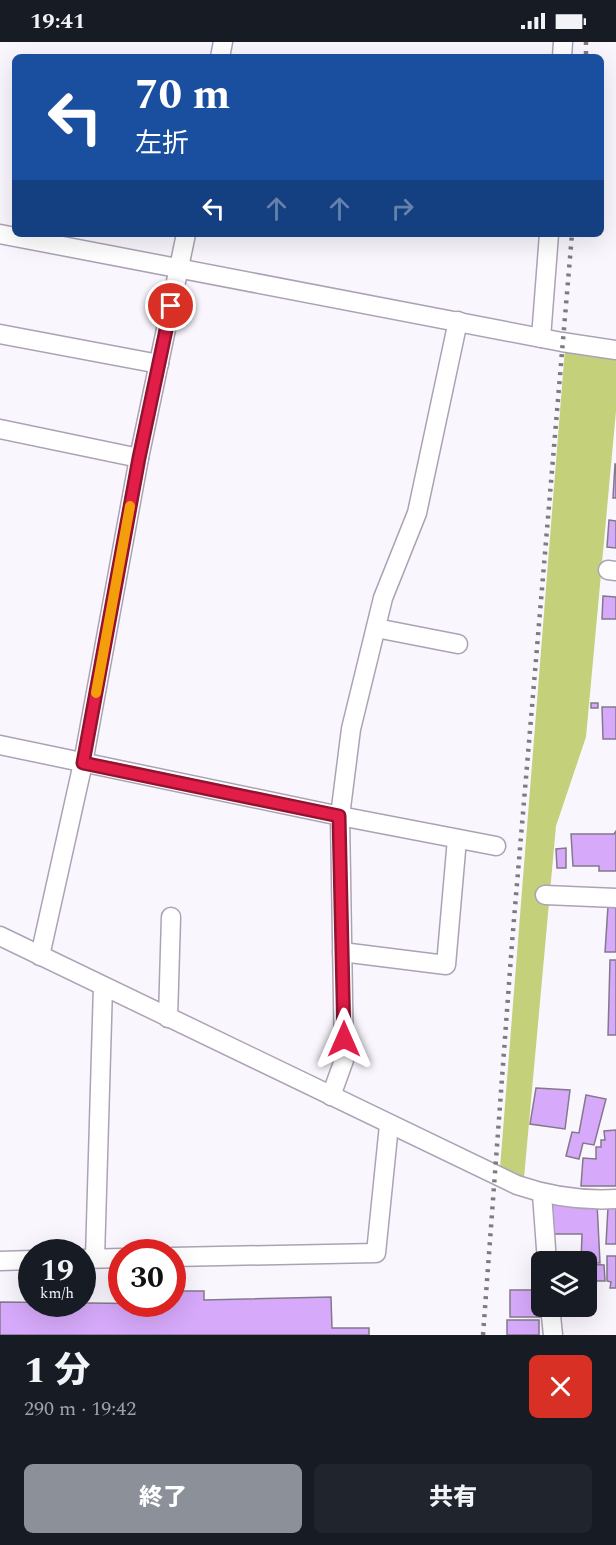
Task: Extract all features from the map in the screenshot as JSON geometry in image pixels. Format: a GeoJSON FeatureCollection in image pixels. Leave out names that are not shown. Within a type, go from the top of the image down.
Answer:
{"type":"FeatureCollection","features":[{"type":"Feature","properties":{"kind":"street"},"geometry":{"type":"LineString","coordinates":[[16,237],[541,338],[616,350]]}},
{"type":"Feature","properties":{"kind":"street"},"geometry":{"type":"LineString","coordinates":[[40,956],[83,763],[139,458],[185,237]]}},
{"type":"Feature","properties":{"kind":"street"},"geometry":{"type":"LineString","coordinates":[[541,338],[549,237]]}},
{"type":"Feature","properties":{"kind":"street"},"geometry":{"type":"LineString","coordinates":[[331,1096],[344,1060],[339,816],[351,729],[383,598],[417,513],[458,321]]}},
{"type":"Feature","properties":{"kind":"street"},"geometry":{"type":"LineString","coordinates":[[0,334],[159,364]]}},
{"type":"Feature","properties":{"kind":"street"},"geometry":{"type":"LineString","coordinates":[[0,429],[139,458]]}},
{"type":"Feature","properties":{"kind":"street"},"geometry":{"type":"LineString","coordinates":[[376,628],[458,644]]}},
{"type":"Feature","properties":{"kind":"street"},"geometry":{"type":"LineString","coordinates":[[0,745],[339,816],[496,846]]}},
{"type":"Feature","properties":{"kind":"street"},"geometry":{"type":"LineString","coordinates":[[342,952],[446,965],[457,839]]}},
{"type":"Feature","properties":{"kind":"street"},"geometry":{"type":"LineString","coordinates":[[545,895],[616,898]]}},
{"type":"Feature","properties":{"kind":"street"},"geometry":{"type":"LineString","coordinates":[[168,1018],[171,917]]}},
{"type":"Feature","properties":{"kind":"street"},"geometry":{"type":"LineString","coordinates":[[0,936],[517,1185],[542,1194],[597,1200],[616,1199]]}},
{"type":"Feature","properties":{"kind":"street"},"geometry":{"type":"LineString","coordinates":[[90,1239],[103,986]]}},
{"type":"Feature","properties":{"kind":"street"},"geometry":{"type":"LineString","coordinates":[[186,1257],[376,1253],[389,1125]]}},
{"type":"Feature","properties":{"kind":"street"},"geometry":{"type":"LineString","coordinates":[[542,1194],[546,1251]]}},
{"type":"Feature","properties":{"kind":"street"},"geometry":{"type":"LineString","coordinates":[[0,1260],[18,1260]]}},
{"type":"Feature","properties":{"kind":"street"},"geometry":{"type":"LineString","coordinates":[[551,1317],[553,1335]]}},
{"type":"Feature","properties":{"kind":"green space"},"geometry":{"type":"Polygon","coordinates":[[[565,348],[616,357],[616,411],[586,737],[556,826],[524,1178],[500,1168],[565,348]]]}},
{"type":"Feature","properties":{"kind":"building"},"geometry":{"type":"Polygon","coordinates":[[[615,464],[616,498],[613,498],[615,464]]]}},
{"type":"Feature","properties":{"kind":"building"},"geometry":{"type":"Polygon","coordinates":[[[609,520],[616,521],[616,548],[607,547],[609,520]]]}},
{"type":"Feature","properties":{"kind":"building"},"geometry":{"type":"Polygon","coordinates":[[[603,596],[616,597],[616,619],[602,619],[603,596]]]}},
{"type":"Feature","properties":{"kind":"building"},"geometry":{"type":"Polygon","coordinates":[[[591,703],[598,703],[598,708],[591,708],[591,703]]]}},
{"type":"Feature","properties":{"kind":"building"},"geometry":{"type":"Polygon","coordinates":[[[602,707],[616,707],[616,739],[603,739],[602,707]]]}},
{"type":"Feature","properties":{"kind":"building"},"geometry":{"type":"Polygon","coordinates":[[[616,831],[616,871],[599,871],[599,866],[573,866],[571,834],[614,834],[616,831]]]}},
{"type":"Feature","properties":{"kind":"building"},"geometry":{"type":"Polygon","coordinates":[[[566,848],[566,868],[557,868],[556,849],[566,848]]]}},
{"type":"Feature","properties":{"kind":"building"},"geometry":{"type":"Polygon","coordinates":[[[608,906],[616,906],[616,952],[605,952],[608,906]]]}},
{"type":"Feature","properties":{"kind":"building"},"geometry":{"type":"Polygon","coordinates":[[[610,960],[616,960],[616,1035],[608,1035],[610,960]]]}},
{"type":"Feature","properties":{"kind":"building"},"geometry":{"type":"Polygon","coordinates":[[[536,1088],[570,1090],[565,1129],[530,1124],[536,1088]]]}},
{"type":"Feature","properties":{"kind":"building"},"geometry":{"type":"Polygon","coordinates":[[[586,1095],[606,1099],[594,1145],[583,1143],[579,1159],[566,1156],[572,1132],[579,1133],[586,1095]]]}},
{"type":"Feature","properties":{"kind":"building"},"geometry":{"type":"Polygon","coordinates":[[[616,1130],[616,1186],[581,1186],[583,1158],[596,1159],[596,1147],[601,1147],[601,1140],[605,1140],[604,1131],[616,1130]]]}},
{"type":"Feature","properties":{"kind":"building"},"geometry":{"type":"Polygon","coordinates":[[[552,1203],[597,1203],[600,1263],[597,1263],[597,1251],[581,1251],[582,1234],[553,1234],[552,1203]]]}},
{"type":"Feature","properties":{"kind":"building"},"geometry":{"type":"Polygon","coordinates":[[[608,1207],[616,1207],[616,1244],[606,1244],[608,1207]]]}},
{"type":"Feature","properties":{"kind":"building"},"geometry":{"type":"Polygon","coordinates":[[[607,1256],[616,1256],[616,1288],[610,1288],[611,1282],[607,1281],[607,1256]]]}},
{"type":"Feature","properties":{"kind":"building"},"geometry":{"type":"Polygon","coordinates":[[[597,1265],[604,1265],[605,1281],[597,1281],[597,1265]]]}},
{"type":"Feature","properties":{"kind":"building"},"geometry":{"type":"Polygon","coordinates":[[[510,1290],[531,1290],[531,1317],[510,1317],[510,1290]]]}},
{"type":"Feature","properties":{"kind":"building"},"geometry":{"type":"Polygon","coordinates":[[[186,1291],[204,1291],[204,1300],[331,1297],[332,1328],[369,1328],[369,1335],[0,1335],[0,1302],[18,1302],[18,1317],[96,1317],[96,1303],[108,1303],[108,1317],[186,1317],[186,1291]]]}},
{"type":"Feature","properties":{"kind":"building"},"geometry":{"type":"Polygon","coordinates":[[[507,1320],[539,1320],[539,1335],[507,1335],[507,1320]]]}},
{"type":"Feature","properties":{"kind":"railway"},"geometry":{"type":"LineString","coordinates":[[586,42],[586,54]]}},
{"type":"Feature","properties":{"kind":"railway"},"geometry":{"type":"LineString","coordinates":[[483,1335],[512,943],[572,237]]}},
{"type":"Feature","properties":{"kind":"slow traffic"},"geometry":{"type":"LineString","coordinates":[[96,693],[130,506]]}},
{"type":"Feature","properties":{"kind":"route"},"geometry":{"type":"LineString","coordinates":[[171,306],[139,458],[83,763],[339,816],[344,1039]]}}]}
